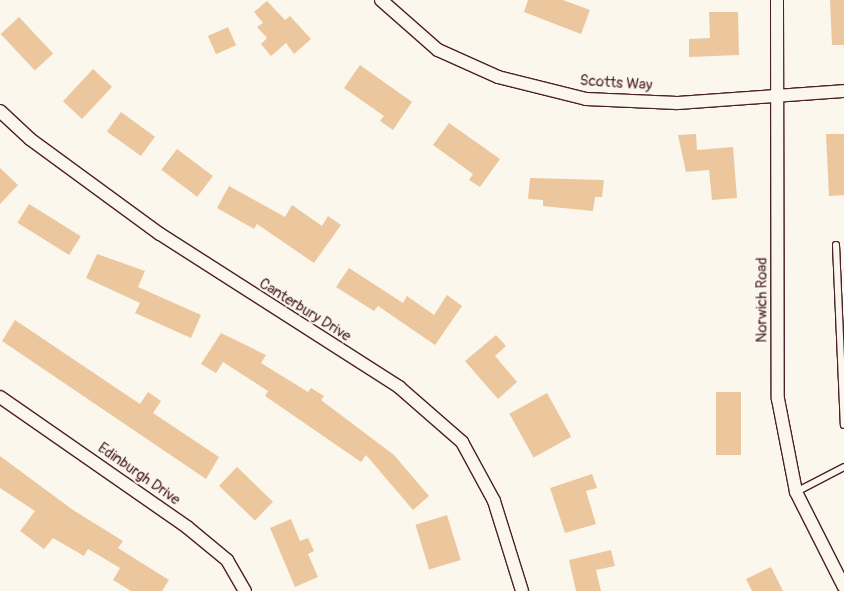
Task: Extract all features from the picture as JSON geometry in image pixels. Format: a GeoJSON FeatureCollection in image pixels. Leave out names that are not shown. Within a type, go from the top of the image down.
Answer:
{"type":"FeatureCollection","features":[{"type":"Feature","properties":{"kind":"street","name":"Scotts Way"},"geometry":{"type":"LineString","coordinates":[[381,0],[438,50],[498,77],[586,99],[677,103],[844,91]]}},
{"type":"Feature","properties":{"kind":"street","name":"Norwich Road"},"geometry":{"type":"LineString","coordinates":[[777,0],[780,96],[778,399],[796,492],[844,587]]}},
{"type":"Feature","properties":{"kind":"street","name":"Canterbury Drive"},"geometry":{"type":"LineString","coordinates":[[0,110],[30,139],[160,234],[399,387],[462,442],[494,501],[522,591]]}},
{"type":"Feature","properties":{"kind":"street","name":"Edinburgh Drive"},"geometry":{"type":"LineString","coordinates":[[0,397],[187,527],[227,560],[245,591]]}},
{"type":"Feature","properties":{"kind":"lane"},"geometry":{"type":"LineString","coordinates":[[836,245],[844,425]]}},
{"type":"Feature","properties":{"kind":"lane"},"geometry":{"type":"LineString","coordinates":[[796,492],[844,467]]}},
{"type":"Feature","properties":{"kind":"building"},"geometry":{"type":"Polygon","coordinates":[[[528,0],[563,0],[590,10],[581,34],[524,12],[528,0]]]}},
{"type":"Feature","properties":{"kind":"building"},"geometry":{"type":"Polygon","coordinates":[[[830,0],[844,0],[844,45],[832,45],[830,0]]]}},
{"type":"Feature","properties":{"kind":"building"},"geometry":{"type":"Polygon","coordinates":[[[267,1],[285,20],[290,16],[311,39],[294,54],[286,43],[271,56],[261,44],[267,38],[257,27],[263,23],[254,12],[267,1]]]}},
{"type":"Feature","properties":{"kind":"building"},"geometry":{"type":"Polygon","coordinates":[[[709,12],[738,12],[739,55],[689,57],[689,39],[710,38],[709,12]]]}},
{"type":"Feature","properties":{"kind":"building"},"geometry":{"type":"Polygon","coordinates":[[[19,17],[53,54],[35,71],[1,34],[19,17]]]}},
{"type":"Feature","properties":{"kind":"building"},"geometry":{"type":"Polygon","coordinates":[[[228,27],[236,45],[216,54],[208,36],[228,27]]]}},
{"type":"Feature","properties":{"kind":"building"},"geometry":{"type":"Polygon","coordinates":[[[360,65],[412,102],[393,130],[380,121],[384,116],[344,88],[360,65]]]}},
{"type":"Feature","properties":{"kind":"building"},"geometry":{"type":"Polygon","coordinates":[[[93,69],[112,87],[82,119],[63,101],[93,69]]]}},
{"type":"Feature","properties":{"kind":"building"},"geometry":{"type":"Polygon","coordinates":[[[121,112],[155,137],[141,156],[107,131],[121,112]]]}},
{"type":"Feature","properties":{"kind":"building"},"geometry":{"type":"Polygon","coordinates":[[[449,123],[500,159],[480,187],[469,180],[473,174],[433,145],[449,123]]]}},
{"type":"Feature","properties":{"kind":"building"},"geometry":{"type":"Polygon","coordinates":[[[696,134],[697,150],[733,147],[737,198],[712,200],[709,170],[686,172],[678,135],[696,134]]]}},
{"type":"Feature","properties":{"kind":"building"},"geometry":{"type":"Polygon","coordinates":[[[826,134],[844,134],[844,195],[829,196],[826,134]]]}},
{"type":"Feature","properties":{"kind":"building"},"geometry":{"type":"Polygon","coordinates":[[[177,149],[213,176],[197,197],[161,170],[177,149]]]}},
{"type":"Feature","properties":{"kind":"building"},"geometry":{"type":"Polygon","coordinates":[[[0,168],[18,185],[0,204],[0,168]]]}},
{"type":"Feature","properties":{"kind":"building"},"geometry":{"type":"Polygon","coordinates":[[[530,178],[604,180],[602,197],[595,197],[593,211],[543,206],[543,200],[528,199],[530,178]]]}},
{"type":"Feature","properties":{"kind":"building"},"geometry":{"type":"Polygon","coordinates":[[[229,186],[285,217],[292,205],[322,226],[328,216],[341,225],[314,263],[257,224],[254,229],[217,208],[229,186]]]}},
{"type":"Feature","properties":{"kind":"building"},"geometry":{"type":"Polygon","coordinates":[[[29,204],[81,236],[69,255],[17,223],[29,204]]]}},
{"type":"Feature","properties":{"kind":"building"},"geometry":{"type":"Polygon","coordinates":[[[97,254],[145,271],[138,287],[201,315],[191,338],[135,313],[140,303],[86,278],[97,254]]]}},
{"type":"Feature","properties":{"kind":"building"},"geometry":{"type":"Polygon","coordinates":[[[349,268],[403,303],[407,296],[434,315],[447,295],[462,306],[435,345],[378,306],[374,311],[336,287],[349,268]]]}},
{"type":"Feature","properties":{"kind":"building"},"geometry":{"type":"Polygon","coordinates":[[[15,320],[140,404],[148,392],[161,401],[153,413],[219,457],[206,479],[2,341],[15,320]]]}},
{"type":"Feature","properties":{"kind":"building"},"geometry":{"type":"Polygon","coordinates":[[[221,333],[266,355],[261,363],[308,392],[311,388],[324,396],[321,400],[394,455],[429,496],[413,510],[366,455],[361,462],[265,396],[268,391],[223,362],[216,373],[201,364],[221,333]]]}},
{"type":"Feature","properties":{"kind":"building"},"geometry":{"type":"Polygon","coordinates":[[[496,335],[506,346],[495,356],[517,382],[498,399],[465,361],[496,335]]]}},
{"type":"Feature","properties":{"kind":"building"},"geometry":{"type":"Polygon","coordinates":[[[716,392],[741,392],[741,455],[716,455],[716,392]]]}},
{"type":"Feature","properties":{"kind":"building"},"geometry":{"type":"Polygon","coordinates":[[[547,393],[571,437],[534,458],[509,414],[547,393]]]}},
{"type":"Feature","properties":{"kind":"building"},"geometry":{"type":"Polygon","coordinates":[[[0,456],[73,510],[123,541],[118,548],[169,580],[162,591],[131,591],[113,580],[120,568],[88,549],[84,556],[53,538],[44,549],[20,531],[35,511],[0,488],[0,456]]]}},
{"type":"Feature","properties":{"kind":"building"},"geometry":{"type":"Polygon","coordinates":[[[237,467],[273,502],[255,520],[219,486],[237,467]]]}},
{"type":"Feature","properties":{"kind":"building"},"geometry":{"type":"Polygon","coordinates":[[[592,474],[597,488],[586,491],[596,524],[565,533],[550,488],[592,474]]]}},
{"type":"Feature","properties":{"kind":"building"},"geometry":{"type":"Polygon","coordinates":[[[447,515],[461,560],[429,570],[415,525],[447,515]]]}},
{"type":"Feature","properties":{"kind":"building"},"geometry":{"type":"Polygon","coordinates":[[[291,519],[300,541],[308,538],[314,551],[308,554],[318,577],[295,587],[270,528],[291,519]]]}},
{"type":"Feature","properties":{"kind":"building"},"geometry":{"type":"Polygon","coordinates":[[[611,550],[615,566],[596,570],[601,591],[576,591],[569,560],[611,550]]]}},
{"type":"Feature","properties":{"kind":"building"},"geometry":{"type":"Polygon","coordinates":[[[771,567],[783,591],[752,591],[746,579],[771,567]]]}}]}
